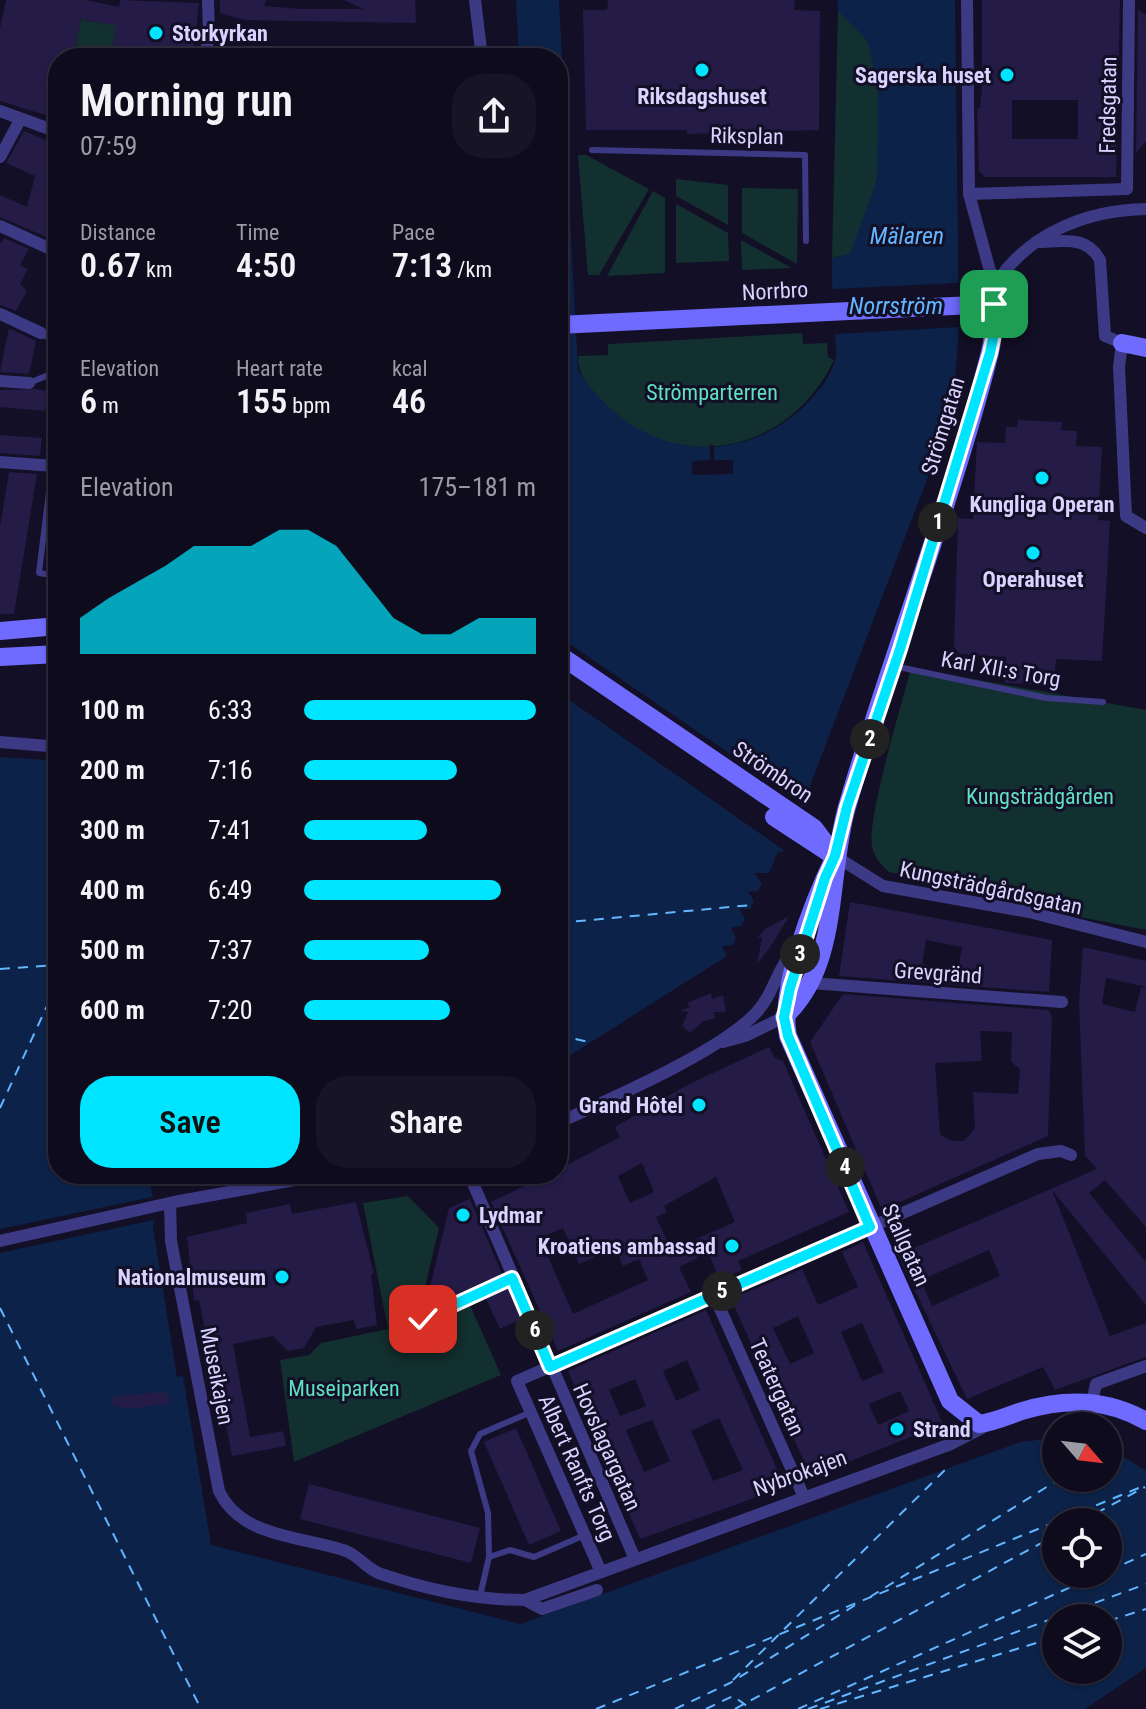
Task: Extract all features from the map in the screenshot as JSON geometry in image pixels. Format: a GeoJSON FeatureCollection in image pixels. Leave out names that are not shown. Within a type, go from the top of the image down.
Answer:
{"type":"FeatureCollection","features":[{"type":"Feature","properties":{"kind":"street"},"geometry":{"type":"LineString","coordinates":[[475,0],[481,48]]}},
{"type":"Feature","properties":{"kind":"street"},"geometry":{"type":"LineString","coordinates":[[967,0],[969,194],[990,271],[998,280],[1014,258],[1053,230],[1121,210],[1146,209]]}},
{"type":"Feature","properties":{"kind":"street","name":"Fredsgatan"},"geometry":{"type":"LineString","coordinates":[[1127,189],[1129,0]]}},
{"type":"Feature","properties":{"kind":"street"},"geometry":{"type":"LineString","coordinates":[[206,48],[208,6]]}},
{"type":"Feature","properties":{"kind":"street"},"geometry":{"type":"LineString","coordinates":[[0,111],[48,129]]}},
{"type":"Feature","properties":{"kind":"street"},"geometry":{"type":"LineString","coordinates":[[0,157],[20,120]]}},
{"type":"Feature","properties":{"kind":"street"},"geometry":{"type":"LineString","coordinates":[[969,194],[1127,189]]}},
{"type":"Feature","properties":{"kind":"street"},"geometry":{"type":"LineString","coordinates":[[0,226],[48,248]]}},
{"type":"Feature","properties":{"kind":"street"},"geometry":{"type":"LineString","coordinates":[[1033,242],[1072,240],[1094,250],[1103,273],[1105,336],[1146,348]]}},
{"type":"Feature","properties":{"kind":"street","name":"Strömgatan"},"geometry":{"type":"LineString","coordinates":[[835,856],[847,807],[894,666],[990,353],[998,280]]}},
{"type":"Feature","properties":{"kind":"street","name":"Norrbro"},"geometry":{"type":"LineString","coordinates":[[568,325],[994,304]]}},
{"type":"Feature","properties":{"kind":"street"},"geometry":{"type":"LineString","coordinates":[[0,314],[41,333]]}},
{"type":"Feature","properties":{"kind":"street"},"geometry":{"type":"LineString","coordinates":[[1122,343],[1119,367],[1126,516],[1146,528]]}},
{"type":"Feature","properties":{"kind":"street"},"geometry":{"type":"LineString","coordinates":[[0,381],[29,383]]}},
{"type":"Feature","properties":{"kind":"street"},"geometry":{"type":"LineString","coordinates":[[0,462],[48,466]]}},
{"type":"Feature","properties":{"kind":"street"},"geometry":{"type":"LineString","coordinates":[[2,631],[48,627]]}},
{"type":"Feature","properties":{"kind":"street"},"geometry":{"type":"LineString","coordinates":[[0,657],[48,655]]}},
{"type":"Feature","properties":{"kind":"street","name":"Strömbron"},"geometry":{"type":"LineString","coordinates":[[568,661],[835,856]]}},
{"type":"Feature","properties":{"kind":"street","name":"Strömbron"},"geometry":{"type":"LineString","coordinates":[[568,676],[796,825]]}},
{"type":"Feature","properties":{"kind":"street"},"geometry":{"type":"LineString","coordinates":[[0,742],[48,746]]}},
{"type":"Feature","properties":{"kind":"street"},"geometry":{"type":"LineString","coordinates":[[784,1017],[805,939],[835,856]]}},
{"type":"Feature","properties":{"kind":"street"},"geometry":{"type":"LineString","coordinates":[[712,1044],[745,1036],[784,1017],[801,1001],[811,983],[835,897],[835,856]]}},
{"type":"Feature","properties":{"kind":"street","name":"Kungsträdgårdsgatan"},"geometry":{"type":"LineString","coordinates":[[835,856],[883,886],[1029,912],[1146,942]]}},
{"type":"Feature","properties":{"kind":"street"},"geometry":{"type":"LineString","coordinates":[[568,1118],[712,1044],[754,1015],[767,998],[785,958],[805,939]]}},
{"type":"Feature","properties":{"kind":"street","name":"Grevgränd"},"geometry":{"type":"LineString","coordinates":[[811,983],[1062,1002]]}},
{"type":"Feature","properties":{"kind":"street","name":"Stallgatan"},"geometry":{"type":"LineString","coordinates":[[784,1017],[788,1036],[870,1227],[950,1401],[979,1424],[993,1423]]}},
{"type":"Feature","properties":{"kind":"street"},"geometry":{"type":"LineString","coordinates":[[550,1367],[1038,1154],[1061,1151],[1071,1155]]}},
{"type":"Feature","properties":{"kind":"street"},"geometry":{"type":"LineString","coordinates":[[0,1241],[164,1204],[273,1184]]}},
{"type":"Feature","properties":{"kind":"street","name":"Hovslagargatan"},"geometry":{"type":"LineString","coordinates":[[473,1184],[635,1559]]}},
{"type":"Feature","properties":{"kind":"street","name":"Museikajen"},"geometry":{"type":"LineString","coordinates":[[164,1204],[219,1491],[226,1507]]}},
{"type":"Feature","properties":{"kind":"street","name":"Teatergatan"},"geometry":{"type":"LineString","coordinates":[[714,1295],[804,1497]]}},
{"type":"Feature","properties":{"kind":"street"},"geometry":{"type":"LineString","coordinates":[[1092,1402],[1096,1384],[1146,1366]]}},
{"type":"Feature","properties":{"kind":"street","name":"Albert Ranfts Torg"},"geometry":{"type":"LineString","coordinates":[[550,1367],[517,1381],[601,1572]]}},
{"type":"Feature","properties":{"kind":"street","name":"Nybrokajen"},"geometry":{"type":"LineString","coordinates":[[226,1507],[246,1524],[349,1552],[378,1573],[479,1600],[525,1600],[946,1446],[993,1423],[1062,1401],[1092,1402],[1128,1411],[1146,1421]]}},
{"type":"Feature","properties":{"kind":"street","name":"Nybrokajen"},"geometry":{"type":"LineString","coordinates":[[525,1600],[542,1609],[597,1590]]}},
{"type":"Feature","properties":{"kind":"lane","name":"Riksplan"},"geometry":{"type":"LineString","coordinates":[[592,150],[805,155],[806,241]]}},
{"type":"Feature","properties":{"kind":"lane","name":"Fredsgatan"},"geometry":{"type":"LineString","coordinates":[[1121,210],[1127,189]]}},
{"type":"Feature","properties":{"kind":"lane"},"geometry":{"type":"LineString","coordinates":[[41,333],[48,338]]}},
{"type":"Feature","properties":{"kind":"lane"},"geometry":{"type":"LineString","coordinates":[[29,383],[48,375]]}},
{"type":"Feature","properties":{"kind":"lane"},"geometry":{"type":"LineString","coordinates":[[48,509],[39,573],[48,574]]}},
{"type":"Feature","properties":{"kind":"lane","name":"Karl XII:s Torg"},"geometry":{"type":"LineString","coordinates":[[894,666],[1031,695],[1103,702]]}},
{"type":"Feature","properties":{"kind":"lane"},"geometry":{"type":"LineString","coordinates":[[423,1319],[512,1278]]}},
{"type":"Feature","properties":{"kind":"lane"},"geometry":{"type":"LineString","coordinates":[[479,1600],[489,1557],[488,1513],[471,1451],[480,1434],[531,1412]]}},
{"type":"Feature","properties":{"kind":"lane"},"geometry":{"type":"LineString","coordinates":[[489,1557],[510,1550],[534,1557],[585,1535]]}},
{"type":"Feature","properties":{"kind":"green space"},"geometry":{"type":"Polygon","coordinates":[[[104,6],[121,9],[112,48],[75,48],[81,19],[100,23],[104,6]]]}},
{"type":"Feature","properties":{"kind":"green space"},"geometry":{"type":"Polygon","coordinates":[[[838,11],[857,28],[871,48],[880,93],[880,130],[877,178],[869,207],[850,254],[832,258],[838,11]]]}},
{"type":"Feature","properties":{"kind":"green space"},"geometry":{"type":"Polygon","coordinates":[[[578,155],[586,155],[649,189],[599,275],[588,275],[578,155]]]}},
{"type":"Feature","properties":{"kind":"green space"},"geometry":{"type":"Polygon","coordinates":[[[676,179],[728,185],[728,225],[676,196],[676,179]]]}},
{"type":"Feature","properties":{"kind":"green space"},"geometry":{"type":"Polygon","coordinates":[[[742,188],[798,189],[797,264],[742,233],[742,188]]]}},
{"type":"Feature","properties":{"kind":"green space"},"geometry":{"type":"Polygon","coordinates":[[[653,191],[665,198],[665,273],[607,276],[653,191]]]}},
{"type":"Feature","properties":{"kind":"green space"},"geometry":{"type":"Polygon","coordinates":[[[676,204],[728,233],[729,261],[676,263],[676,204]]]}},
{"type":"Feature","properties":{"kind":"green space"},"geometry":{"type":"Polygon","coordinates":[[[741,240],[786,265],[792,268],[742,270],[741,240]]]}},
{"type":"Feature","properties":{"kind":"green space","name":"Strömparterren"},"geometry":{"type":"Polygon","coordinates":[[[802,333],[803,344],[827,343],[828,357],[834,360],[815,391],[791,416],[763,433],[732,444],[700,447],[668,442],[637,429],[596,396],[583,378],[578,356],[608,355],[608,344],[802,333]]]}},
{"type":"Feature","properties":{"kind":"green space","name":"Kungsträdgården"},"geometry":{"type":"Polygon","coordinates":[[[911,668],[1146,710],[1146,930],[1080,917],[1027,899],[889,872],[874,854],[872,832],[886,760],[911,668]]]}},
{"type":"Feature","properties":{"kind":"green space","name":"Museiparken"},"geometry":{"type":"Polygon","coordinates":[[[408,1196],[439,1228],[421,1304],[432,1313],[444,1314],[469,1303],[501,1375],[294,1462],[280,1360],[309,1355],[321,1343],[388,1329],[363,1203],[408,1196]]]}},
{"type":"Feature","properties":{"kind":"water"},"geometry":{"type":"Polygon","coordinates":[[[516,0],[559,0],[561,48],[518,48],[516,0]]]}},
{"type":"Feature","properties":{"kind":"water"},"geometry":{"type":"Polygon","coordinates":[[[837,0],[955,0],[959,327],[954,393],[944,435],[785,851],[778,852],[769,873],[755,873],[762,884],[758,891],[748,892],[754,901],[750,909],[739,909],[745,919],[741,926],[731,928],[736,938],[733,945],[722,946],[727,956],[568,1057],[568,175],[578,370],[599,397],[623,419],[650,435],[679,444],[709,447],[739,443],[769,431],[810,401],[834,365],[832,258],[850,254],[877,180],[878,87],[867,40],[838,11],[837,0]]]}},
{"type":"Feature","properties":{"kind":"water"},"geometry":{"type":"Polygon","coordinates":[[[0,757],[48,761],[48,1184],[151,1184],[155,1213],[153,1227],[177,1377],[183,1376],[211,1545],[520,1624],[1020,1442],[1042,1440],[1042,1492],[1122,1492],[1122,1456],[1146,1471],[1146,1668],[1085,1709],[0,1709],[0,757]]]}},
{"type":"Feature","properties":{"kind":"pier"},"geometry":{"type":"Polygon","coordinates":[[[958,283],[959,327],[834,334],[832,289],[958,283]]]}},
{"type":"Feature","properties":{"kind":"pier"},"geometry":{"type":"Polygon","coordinates":[[[710,445],[714,445],[714,460],[733,460],[733,474],[692,475],[692,461],[710,460],[710,445]]]}},
{"type":"Feature","properties":{"kind":"pier"},"geometry":{"type":"Polygon","coordinates":[[[568,643],[802,803],[785,851],[568,699],[568,643]]]}},
{"type":"Feature","properties":{"kind":"pier"},"geometry":{"type":"Polygon","coordinates":[[[157,1196],[158,1219],[0,1253],[0,1229],[157,1196]]]}},
{"type":"Feature","properties":{"kind":"building"},"geometry":{"type":"Polygon","coordinates":[[[6,0],[86,0],[119,7],[120,0],[199,3],[194,48],[112,48],[117,26],[81,19],[75,48],[48,48],[48,116],[0,101],[0,28],[6,0]]]}},
{"type":"Feature","properties":{"kind":"building"},"geometry":{"type":"Polygon","coordinates":[[[220,0],[266,0],[264,6],[302,9],[363,9],[344,0],[415,0],[416,23],[244,20],[220,13],[220,0]]]}},
{"type":"Feature","properties":{"kind":"building","name":"Riksdagshuset"},"geometry":{"type":"Polygon","coordinates":[[[608,0],[795,0],[794,10],[820,11],[819,130],[687,134],[687,130],[586,130],[583,10],[607,10],[608,0]]]}},
{"type":"Feature","properties":{"kind":"building"},"geometry":{"type":"Polygon","coordinates":[[[982,0],[1120,0],[1116,177],[985,177],[979,171],[977,108],[980,108],[982,0]],[[1012,100],[1012,139],[1078,139],[1078,100],[1012,100]]]}},
{"type":"Feature","properties":{"kind":"building"},"geometry":{"type":"Polygon","coordinates":[[[1138,10],[1146,15],[1146,141],[1136,153],[1138,10]]]}},
{"type":"Feature","properties":{"kind":"building"},"geometry":{"type":"Polygon","coordinates":[[[24,131],[48,141],[48,238],[0,217],[0,195],[27,207],[35,176],[6,163],[24,131]]]}},
{"type":"Feature","properties":{"kind":"building"},"geometry":{"type":"Polygon","coordinates":[[[4,238],[29,249],[20,265],[28,269],[20,284],[27,291],[16,311],[0,305],[0,244],[4,238]]]}},
{"type":"Feature","properties":{"kind":"building"},"geometry":{"type":"Polygon","coordinates":[[[9,328],[36,341],[29,374],[0,372],[9,328]]]}},
{"type":"Feature","properties":{"kind":"building"},"geometry":{"type":"Polygon","coordinates":[[[0,390],[47,391],[45,411],[0,407],[0,390]]]}},
{"type":"Feature","properties":{"kind":"building","name":"Operahuset"},"geometry":{"type":"Polygon","coordinates":[[[1018,420],[1062,422],[1061,430],[1077,431],[1076,446],[1102,447],[1098,520],[1110,521],[1102,661],[1056,659],[1054,685],[1005,683],[1006,657],[960,654],[954,647],[958,518],[973,519],[977,442],[1005,443],[1006,427],[1017,427],[1018,420]]]}},
{"type":"Feature","properties":{"kind":"building"},"geometry":{"type":"Polygon","coordinates":[[[0,435],[42,438],[40,456],[0,453],[0,435]]]}},
{"type":"Feature","properties":{"kind":"building"},"geometry":{"type":"Polygon","coordinates":[[[9,472],[37,474],[14,614],[0,614],[0,527],[9,472]]]}},
{"type":"Feature","properties":{"kind":"building"},"geometry":{"type":"Polygon","coordinates":[[[850,902],[1052,940],[1049,992],[839,976],[850,902]],[[926,940],[922,964],[958,971],[962,947],[926,940]]]}},
{"type":"Feature","properties":{"kind":"building"},"geometry":{"type":"Polygon","coordinates":[[[789,916],[757,964],[762,938],[758,937],[765,929],[789,916]]]}},
{"type":"Feature","properties":{"kind":"building"},"geometry":{"type":"Polygon","coordinates":[[[1083,947],[1146,961],[1146,987],[1106,978],[1102,1004],[1135,1012],[1141,987],[1146,988],[1146,1227],[1105,1180],[1089,1193],[1146,1262],[1146,1305],[1052,1190],[1110,1336],[1146,1323],[1146,1357],[1055,1390],[1043,1367],[967,1399],[898,1255],[1097,1169],[1085,1156],[1079,1002],[1083,947]],[[989,1250],[921,1280],[932,1306],[1000,1276],[989,1250]]]}},
{"type":"Feature","properties":{"kind":"building"},"geometry":{"type":"Polygon","coordinates":[[[711,993],[712,999],[723,995],[726,1012],[714,1012],[715,1018],[702,1022],[690,1033],[682,1026],[688,1012],[680,1011],[690,1007],[687,1003],[711,993]]]}},
{"type":"Feature","properties":{"kind":"building"},"geometry":{"type":"Polygon","coordinates":[[[843,994],[1048,1010],[1052,1016],[1048,1136],[882,1210],[810,1042],[843,994]],[[980,1031],[982,1061],[935,1063],[940,1135],[952,1141],[964,1141],[975,1128],[973,1092],[1018,1094],[1020,1069],[1011,1062],[1012,1032],[980,1031]]]}},
{"type":"Feature","properties":{"kind":"building"},"geometry":{"type":"Polygon","coordinates":[[[769,1047],[775,1058],[783,1061],[849,1212],[738,1261],[742,1270],[711,1284],[716,1270],[708,1253],[679,1267],[691,1292],[558,1351],[491,1202],[528,1184],[568,1184],[568,1164],[620,1137],[615,1127],[689,1084],[769,1047]],[[642,1163],[618,1176],[630,1203],[654,1192],[642,1163]],[[716,1177],[664,1206],[667,1212],[656,1217],[671,1250],[735,1222],[716,1177]],[[563,1228],[540,1238],[573,1314],[648,1280],[639,1259],[623,1266],[615,1248],[579,1264],[563,1228]]]}},
{"type":"Feature","properties":{"kind":"building"},"geometry":{"type":"Polygon","coordinates":[[[470,1199],[503,1276],[438,1306],[430,1304],[428,1296],[449,1208],[470,1199]]]}},
{"type":"Feature","properties":{"kind":"building","name":"Nationalmuseum"},"geometry":{"type":"Polygon","coordinates":[[[356,1202],[374,1274],[371,1274],[377,1325],[356,1329],[354,1320],[316,1327],[304,1348],[288,1351],[273,1336],[233,1344],[250,1437],[283,1431],[286,1446],[232,1456],[210,1342],[207,1342],[199,1300],[194,1301],[187,1237],[247,1223],[246,1213],[290,1204],[292,1214],[356,1202]]]}},
{"type":"Feature","properties":{"kind":"building"},"geometry":{"type":"Polygon","coordinates":[[[863,1242],[943,1424],[811,1477],[731,1299],[802,1269],[818,1305],[858,1287],[842,1252],[863,1242]],[[798,1316],[773,1328],[790,1364],[814,1353],[798,1316]],[[862,1323],[841,1332],[862,1381],[884,1372],[862,1323]],[[900,1391],[869,1404],[878,1425],[909,1411],[900,1391]]]}},
{"type":"Feature","properties":{"kind":"building"},"geometry":{"type":"Polygon","coordinates":[[[508,1287],[522,1319],[500,1329],[485,1297],[508,1287]]]}},
{"type":"Feature","properties":{"kind":"building"},"geometry":{"type":"Polygon","coordinates":[[[706,1310],[785,1487],[640,1539],[568,1371],[706,1310]],[[687,1360],[663,1371],[676,1401],[700,1390],[687,1360]],[[635,1379],[609,1390],[620,1416],[646,1406],[635,1379]],[[719,1418],[691,1431],[713,1481],[743,1470],[719,1418]],[[652,1420],[626,1430],[644,1472],[670,1461],[652,1420]]]}},
{"type":"Feature","properties":{"kind":"building"},"geometry":{"type":"Polygon","coordinates":[[[169,1394],[169,1404],[126,1409],[111,1404],[115,1396],[169,1394]]]}},
{"type":"Feature","properties":{"kind":"building"},"geometry":{"type":"Polygon","coordinates":[[[516,1428],[561,1531],[529,1545],[484,1442],[516,1428]]]}},
{"type":"Feature","properties":{"kind":"building"},"geometry":{"type":"Polygon","coordinates":[[[309,1484],[480,1528],[471,1563],[300,1519],[309,1484]]]}},
{"type":"Feature","properties":{"kind":"ferry route"},"geometry":{"type":"LineString","coordinates":[[568,922],[752,905]]}},
{"type":"Feature","properties":{"kind":"ferry route"},"geometry":{"type":"LineString","coordinates":[[0,969],[48,966]]}},
{"type":"Feature","properties":{"kind":"ferry route"},"geometry":{"type":"LineString","coordinates":[[0,1108],[48,1004]]}},
{"type":"Feature","properties":{"kind":"ferry route"},"geometry":{"type":"LineString","coordinates":[[568,1037],[593,1043]]}},
{"type":"Feature","properties":{"kind":"ferry route"},"geometry":{"type":"LineString","coordinates":[[0,1308],[201,1709]]}},
{"type":"Feature","properties":{"kind":"ferry route"},"geometry":{"type":"LineString","coordinates":[[733,1680],[949,1466]]}},
{"type":"Feature","properties":{"kind":"ferry route"},"geometry":{"type":"LineString","coordinates":[[596,1709],[1146,1485]]}},
{"type":"Feature","properties":{"kind":"ferry route"},"geometry":{"type":"LineString","coordinates":[[1106,1508],[1145,1487]]}},
{"type":"Feature","properties":{"kind":"ferry route"},"geometry":{"type":"LineString","coordinates":[[870,1597],[1042,1490]]}},
{"type":"Feature","properties":{"kind":"ferry route"},"geometry":{"type":"LineString","coordinates":[[735,1709],[1042,1543]]}},
{"type":"Feature","properties":{"kind":"ferry route"},"geometry":{"type":"LineString","coordinates":[[1122,1565],[1146,1554]]}},
{"type":"Feature","properties":{"kind":"ferry route"},"geometry":{"type":"LineString","coordinates":[[808,1709],[1146,1584]]}},
{"type":"Feature","properties":{"kind":"ferry route"},"geometry":{"type":"LineString","coordinates":[[798,1709],[1069,1588]]}},
{"type":"Feature","properties":{"kind":"ferry route"},"geometry":{"type":"LineString","coordinates":[[675,1709],[730,1683],[857,1604]]}},
{"type":"Feature","properties":{"kind":"ferry route"},"geometry":{"type":"LineString","coordinates":[[1122,1617],[1146,1609]]}},
{"type":"Feature","properties":{"kind":"ferry route"},"geometry":{"type":"LineString","coordinates":[[820,1709],[1042,1641]]}},
{"type":"Feature","properties":{"kind":"ferry route"},"geometry":{"type":"LineString","coordinates":[[706,1709],[733,1696],[751,1709]]}},
{"type":"Feature","properties":{"kind":"place","name":"Storkyrkan"},"geometry":{"type":"Point","coordinates":[156,33]}},
{"type":"Feature","properties":{"kind":"place","name":"Riksdagshuset"},"geometry":{"type":"Point","coordinates":[702,70]}},
{"type":"Feature","properties":{"kind":"place","name":"Sagerska huset"},"geometry":{"type":"Point","coordinates":[1007,75]}},
{"type":"Feature","properties":{"kind":"place","name":"Kungliga Operan"},"geometry":{"type":"Point","coordinates":[1042,478]}},
{"type":"Feature","properties":{"kind":"place","name":"Operahuset"},"geometry":{"type":"Point","coordinates":[1033,553]}},
{"type":"Feature","properties":{"kind":"place","name":"Grand Hôtel"},"geometry":{"type":"Point","coordinates":[699,1105]}},
{"type":"Feature","properties":{"kind":"place","name":"Lydmar"},"geometry":{"type":"Point","coordinates":[463,1215]}},
{"type":"Feature","properties":{"kind":"place","name":"Kroatiens ambassad"},"geometry":{"type":"Point","coordinates":[732,1246]}},
{"type":"Feature","properties":{"kind":"place","name":"Nationalmuseum"},"geometry":{"type":"Point","coordinates":[282,1277]}},
{"type":"Feature","properties":{"kind":"place","name":"Strand"},"geometry":{"type":"Point","coordinates":[897,1429]}},
{"type":"Feature","properties":{"kind":"route"},"geometry":{"type":"LineString","coordinates":[[423,1319],[512,1278],[550,1367],[870,1227],[788,1036],[784,1017],[805,939],[835,856],[847,807],[900,649],[990,353],[994,334],[994,304]]}},
{"type":"Feature","properties":{"kind":"water label","name":"Mälaren"},"geometry":{"type":"Point","coordinates":[907,236]}},
{"type":"Feature","properties":{"kind":"water label","name":"Norrström"},"geometry":{"type":"Point","coordinates":[896,306]}}]}
